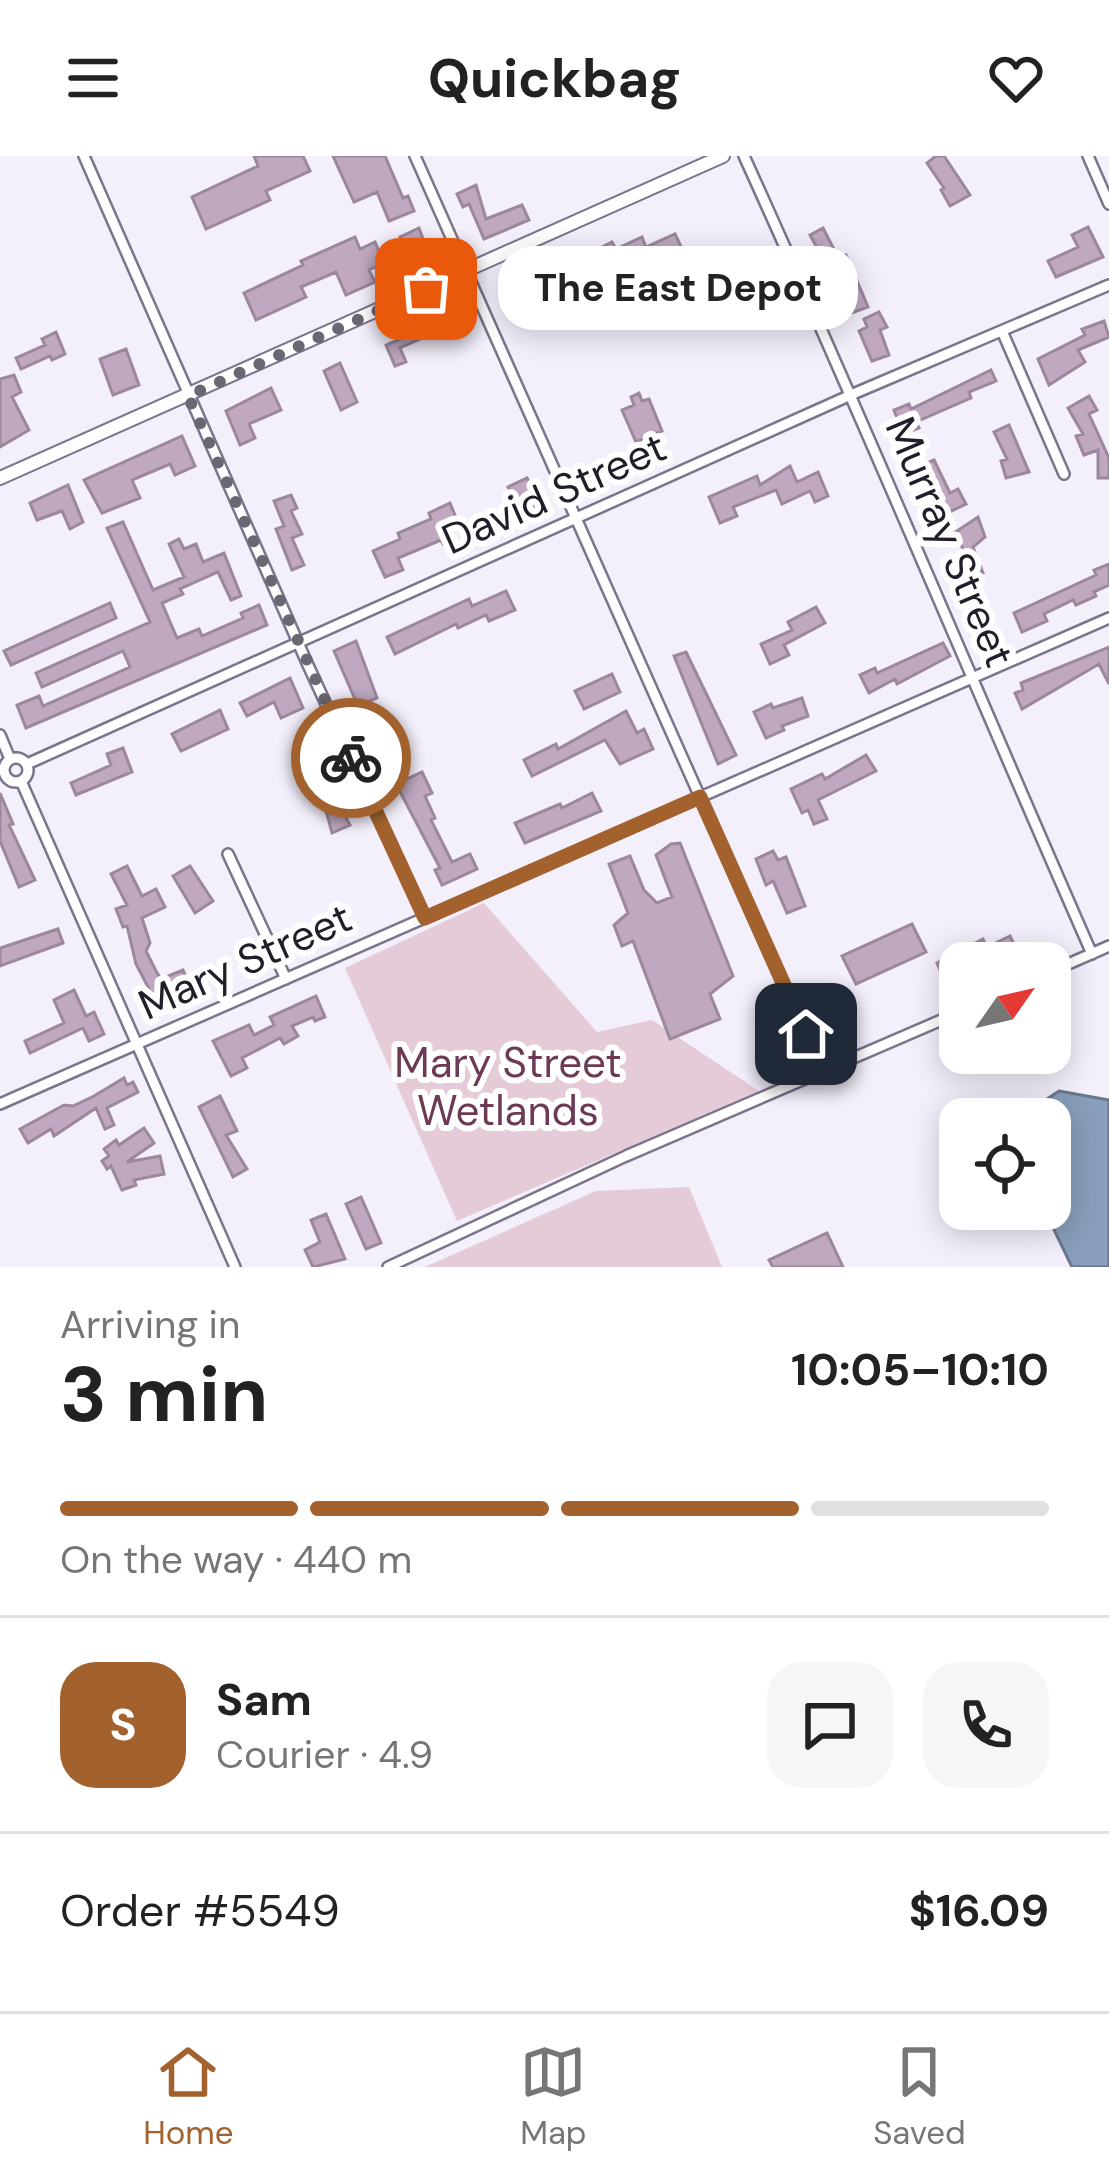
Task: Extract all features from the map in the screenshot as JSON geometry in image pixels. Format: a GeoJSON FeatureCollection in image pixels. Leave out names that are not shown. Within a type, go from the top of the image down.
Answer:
{"type":"FeatureCollection","features":[{"type":"Feature","properties":{"kind":"main road"},"geometry":{"type":"LineString","coordinates":[[0,478],[723,156]]}},
{"type":"Feature","properties":{"kind":"street"},"geometry":{"type":"LineString","coordinates":[[84,156],[425,918]]}},
{"type":"Feature","properties":{"kind":"street"},"geometry":{"type":"LineString","coordinates":[[415,156],[823,1074]]}},
{"type":"Feature","properties":{"kind":"street","name":"Murray Street"},"geometry":{"type":"LineString","coordinates":[[744,156],[853,394],[970,679],[1092,954]]}},
{"type":"Feature","properties":{"kind":"street"},"geometry":{"type":"LineString","coordinates":[[1088,156],[1109,204]]}},
{"type":"Feature","properties":{"kind":"street","name":"David Street"},"geometry":{"type":"LineString","coordinates":[[27,764],[1109,284]]}},
{"type":"Feature","properties":{"kind":"street"},"geometry":{"type":"LineString","coordinates":[[1002,331],[1064,474]]}},
{"type":"Feature","properties":{"kind":"street","name":"Mary Street"},"geometry":{"type":"LineString","coordinates":[[0,1104],[1109,618]]}},
{"type":"Feature","properties":{"kind":"street"},"geometry":{"type":"LineString","coordinates":[[0,734],[10,759]]}},
{"type":"Feature","properties":{"kind":"street"},"geometry":{"type":"LineString","coordinates":[[10,759],[27,764],[27,776],[21,781],[2,776],[10,759]]}},
{"type":"Feature","properties":{"kind":"street"},"geometry":{"type":"LineString","coordinates":[[21,781],[235,1267]]}},
{"type":"Feature","properties":{"kind":"street"},"geometry":{"type":"LineString","coordinates":[[228,854],[286,979]]}},
{"type":"Feature","properties":{"kind":"street"},"geometry":{"type":"LineString","coordinates":[[1071,963],[1109,946]]}},
{"type":"Feature","properties":{"kind":"street"},"geometry":{"type":"LineString","coordinates":[[388,1267],[626,1156],[939,1022]]}},
{"type":"Feature","properties":{"kind":"green space","name":"Mary Street Wetlands"},"geometry":{"type":"Polygon","coordinates":[[[484,903],[597,1032],[652,1020],[759,1091],[457,1221],[345,968],[484,903]]]}},
{"type":"Feature","properties":{"kind":"green space"},"geometry":{"type":"Polygon","coordinates":[[[689,1187],[722,1267],[425,1267],[596,1191],[689,1187]]]}},
{"type":"Feature","properties":{"kind":"water"},"geometry":{"type":"Polygon","coordinates":[[[1059,1091],[1109,1100],[1109,1267],[1072,1267],[1054,1230],[1071,1230],[1071,1098],[1048,1098],[1059,1091]]]}},
{"type":"Feature","properties":{"kind":"building"},"geometry":{"type":"Polygon","coordinates":[[[254,156],[303,156],[310,171],[266,191],[270,200],[206,229],[192,197],[258,166],[254,156]]]}},
{"type":"Feature","properties":{"kind":"building"},"geometry":{"type":"Polygon","coordinates":[[[333,156],[385,156],[403,198],[408,196],[414,211],[389,221],[377,192],[354,202],[333,156]]]}},
{"type":"Feature","properties":{"kind":"building"},"geometry":{"type":"Polygon","coordinates":[[[944,156],[970,195],[950,206],[927,163],[944,156]]]}},
{"type":"Feature","properties":{"kind":"building"},"geometry":{"type":"Polygon","coordinates":[[[476,185],[486,219],[522,205],[529,220],[484,239],[469,204],[463,207],[457,194],[476,185]]]}},
{"type":"Feature","properties":{"kind":"building"},"geometry":{"type":"Polygon","coordinates":[[[1088,227],[1103,257],[1056,277],[1048,261],[1078,247],[1072,235],[1088,227]]]}},
{"type":"Feature","properties":{"kind":"building"},"geometry":{"type":"Polygon","coordinates":[[[419,228],[432,263],[408,274],[401,261],[409,257],[400,237],[419,228]]]}},
{"type":"Feature","properties":{"kind":"building"},"geometry":{"type":"Polygon","coordinates":[[[823,228],[839,259],[846,255],[868,307],[846,315],[841,303],[852,299],[844,278],[836,282],[810,235],[823,228]]]}},
{"type":"Feature","properties":{"kind":"building"},"geometry":{"type":"Polygon","coordinates":[[[675,234],[683,251],[645,265],[651,278],[641,283],[628,254],[611,262],[617,274],[609,278],[601,263],[530,298],[533,304],[513,318],[504,299],[612,242],[616,249],[642,237],[646,247],[675,234]]]}},
{"type":"Feature","properties":{"kind":"building"},"geometry":{"type":"Polygon","coordinates":[[[355,237],[360,249],[375,242],[384,263],[369,270],[375,282],[346,295],[336,272],[301,287],[306,297],[256,320],[244,293],[355,237]]]}},
{"type":"Feature","properties":{"kind":"building"},"geometry":{"type":"Polygon","coordinates":[[[879,312],[887,327],[880,330],[889,355],[872,361],[859,331],[867,327],[864,319],[879,312]]]}},
{"type":"Feature","properties":{"kind":"building"},"geometry":{"type":"Polygon","coordinates":[[[429,316],[438,331],[400,348],[406,362],[395,366],[386,345],[403,338],[400,328],[429,316]]]}},
{"type":"Feature","properties":{"kind":"building"},"geometry":{"type":"Polygon","coordinates":[[[1104,321],[1109,337],[1078,350],[1085,362],[1049,385],[1038,359],[1085,335],[1082,329],[1104,321]]]}},
{"type":"Feature","properties":{"kind":"building"},"geometry":{"type":"Polygon","coordinates":[[[56,332],[65,354],[21,369],[16,358],[45,345],[42,339],[56,332]]]}},
{"type":"Feature","properties":{"kind":"building"},"geometry":{"type":"Polygon","coordinates":[[[126,349],[139,385],[113,395],[100,359],[126,349]]]}},
{"type":"Feature","properties":{"kind":"building"},"geometry":{"type":"Polygon","coordinates":[[[340,363],[357,402],[341,410],[324,371],[340,363]]]}},
{"type":"Feature","properties":{"kind":"building"},"geometry":{"type":"Polygon","coordinates":[[[991,370],[996,381],[969,392],[971,398],[916,422],[919,428],[899,436],[894,410],[909,404],[911,409],[991,370]]]}},
{"type":"Feature","properties":{"kind":"building"},"geometry":{"type":"Polygon","coordinates":[[[14,375],[21,392],[12,397],[29,430],[0,447],[0,379],[14,375]]]}},
{"type":"Feature","properties":{"kind":"building"},"geometry":{"type":"Polygon","coordinates":[[[271,388],[281,410],[249,424],[255,438],[240,445],[226,411],[271,388]]]}},
{"type":"Feature","properties":{"kind":"building"},"geometry":{"type":"Polygon","coordinates":[[[639,393],[642,401],[649,399],[662,431],[636,442],[622,410],[634,405],[631,397],[639,393]]]}},
{"type":"Feature","properties":{"kind":"building"},"geometry":{"type":"Polygon","coordinates":[[[1089,396],[1097,410],[1089,414],[1109,458],[1109,478],[1098,478],[1098,450],[1084,455],[1076,436],[1083,434],[1068,408],[1089,396]]]}},
{"type":"Feature","properties":{"kind":"building"},"geometry":{"type":"Polygon","coordinates":[[[1009,425],[1029,472],[1006,478],[1001,461],[1007,459],[994,432],[1009,425]]]}},
{"type":"Feature","properties":{"kind":"building"},"geometry":{"type":"Polygon","coordinates":[[[182,436],[195,466],[175,475],[170,464],[132,480],[140,498],[102,513],[84,480],[182,436]]]}},
{"type":"Feature","properties":{"kind":"building"},"geometry":{"type":"Polygon","coordinates":[[[934,460],[950,493],[958,489],[966,504],[941,516],[919,477],[926,473],[922,465],[934,460]]]}},
{"type":"Feature","properties":{"kind":"building"},"geometry":{"type":"Polygon","coordinates":[[[790,466],[797,482],[818,472],[828,496],[815,502],[810,491],[782,504],[776,490],[733,507],[737,516],[720,523],[709,497],[757,476],[760,485],[790,466]]]}},
{"type":"Feature","properties":{"kind":"building"},"geometry":{"type":"Polygon","coordinates":[[[527,478],[543,510],[524,519],[508,487],[527,478]]]}},
{"type":"Feature","properties":{"kind":"building"},"geometry":{"type":"Polygon","coordinates":[[[68,485],[83,522],[70,529],[62,511],[37,520],[30,503],[68,485]]]}},
{"type":"Feature","properties":{"kind":"building"},"geometry":{"type":"Polygon","coordinates":[[[291,495],[297,508],[291,511],[302,534],[292,538],[304,565],[292,570],[276,529],[284,526],[274,501],[291,495]]]}},
{"type":"Feature","properties":{"kind":"building"},"geometry":{"type":"Polygon","coordinates":[[[450,503],[457,520],[447,524],[453,539],[398,558],[403,570],[385,577],[373,551],[400,539],[398,533],[431,519],[429,513],[450,503]]]}},
{"type":"Feature","properties":{"kind":"building"},"geometry":{"type":"Polygon","coordinates":[[[978,517],[985,537],[973,547],[983,573],[967,577],[960,557],[966,554],[954,533],[978,517]]]}},
{"type":"Feature","properties":{"kind":"building"},"geometry":{"type":"Polygon","coordinates":[[[123,522],[153,590],[184,577],[169,544],[179,539],[184,549],[196,544],[203,562],[224,553],[241,596],[231,600],[218,572],[180,589],[183,594],[162,603],[177,638],[199,629],[202,636],[243,618],[241,613],[259,605],[267,625],[26,728],[17,705],[39,696],[43,706],[130,667],[123,651],[42,687],[36,673],[150,622],[107,528],[123,522]]]}},
{"type":"Feature","properties":{"kind":"building"},"geometry":{"type":"Polygon","coordinates":[[[1109,564],[1109,585],[1094,592],[1096,596],[1076,605],[1073,600],[1044,614],[1047,621],[1022,632],[1014,613],[1096,575],[1094,570],[1109,564]]]}},
{"type":"Feature","properties":{"kind":"building"},"geometry":{"type":"Polygon","coordinates":[[[506,591],[515,610],[489,621],[486,615],[458,628],[456,624],[395,654],[387,637],[469,599],[472,606],[506,591]]]}},
{"type":"Feature","properties":{"kind":"building"},"geometry":{"type":"Polygon","coordinates":[[[110,603],[116,618],[11,665],[4,651],[110,603]]]}},
{"type":"Feature","properties":{"kind":"building"},"geometry":{"type":"Polygon","coordinates":[[[816,607],[825,623],[784,645],[789,655],[770,664],[761,644],[792,630],[788,622],[816,607]]]}},
{"type":"Feature","properties":{"kind":"building"},"geometry":{"type":"Polygon","coordinates":[[[356,641],[377,698],[358,706],[334,651],[356,641]]]}},
{"type":"Feature","properties":{"kind":"building"},"geometry":{"type":"Polygon","coordinates":[[[943,643],[950,656],[869,693],[860,675],[875,668],[877,673],[943,643]]]}},
{"type":"Feature","properties":{"kind":"building"},"geometry":{"type":"Polygon","coordinates":[[[1109,647],[1109,684],[1099,664],[1022,709],[1015,693],[1023,690],[1021,683],[1109,647]]]}},
{"type":"Feature","properties":{"kind":"building"},"geometry":{"type":"Polygon","coordinates":[[[686,652],[736,755],[718,764],[674,656],[686,652]]]}},
{"type":"Feature","properties":{"kind":"building"},"geometry":{"type":"Polygon","coordinates":[[[612,674],[620,692],[584,709],[575,691],[612,674]]]}},
{"type":"Feature","properties":{"kind":"building"},"geometry":{"type":"Polygon","coordinates":[[[290,678],[303,708],[281,718],[274,702],[247,716],[240,703],[290,678]]]}},
{"type":"Feature","properties":{"kind":"building"},"geometry":{"type":"Polygon","coordinates":[[[802,698],[808,716],[766,738],[754,712],[802,698]]]}},
{"type":"Feature","properties":{"kind":"building"},"geometry":{"type":"Polygon","coordinates":[[[220,710],[228,729],[181,751],[172,734],[220,710]]]}},
{"type":"Feature","properties":{"kind":"building"},"geometry":{"type":"Polygon","coordinates":[[[626,711],[637,733],[644,729],[653,749],[620,764],[605,740],[532,776],[524,760],[556,744],[558,749],[626,711]]]}},
{"type":"Feature","properties":{"kind":"building"},"geometry":{"type":"Polygon","coordinates":[[[123,748],[132,772],[76,795],[71,783],[111,765],[107,754],[123,748]]]}},
{"type":"Feature","properties":{"kind":"building"},"geometry":{"type":"Polygon","coordinates":[[[866,755],[876,771],[818,800],[827,819],[814,824],[808,810],[802,813],[791,789],[822,774],[825,779],[866,755]]]}},
{"type":"Feature","properties":{"kind":"building"},"geometry":{"type":"Polygon","coordinates":[[[422,772],[432,793],[425,796],[435,818],[431,820],[452,862],[470,854],[477,869],[442,885],[435,870],[440,868],[396,784],[422,772]]]}},
{"type":"Feature","properties":{"kind":"building"},"geometry":{"type":"Polygon","coordinates":[[[323,774],[350,825],[332,833],[309,781],[323,774]]]}},
{"type":"Feature","properties":{"kind":"building"},"geometry":{"type":"Polygon","coordinates":[[[0,793],[35,880],[19,887],[0,841],[0,793]]]}},
{"type":"Feature","properties":{"kind":"building"},"geometry":{"type":"Polygon","coordinates":[[[592,793],[601,811],[525,843],[515,823],[592,793]]]}},
{"type":"Feature","properties":{"kind":"building"},"geometry":{"type":"Polygon","coordinates":[[[680,843],[733,976],[710,994],[720,1019],[670,1039],[633,941],[622,946],[614,925],[628,913],[609,864],[630,856],[644,890],[657,903],[672,897],[656,855],[680,843]]]}},
{"type":"Feature","properties":{"kind":"building"},"geometry":{"type":"Polygon","coordinates":[[[773,851],[778,860],[786,857],[805,906],[787,913],[773,881],[766,885],[756,859],[773,851]]]}},
{"type":"Feature","properties":{"kind":"building"},"geometry":{"type":"Polygon","coordinates":[[[127,866],[142,896],[156,889],[165,907],[142,918],[150,943],[146,951],[156,971],[161,979],[183,970],[187,979],[165,989],[172,1004],[160,1010],[136,964],[127,926],[123,927],[116,909],[127,905],[111,874],[127,866]]]}},
{"type":"Feature","properties":{"kind":"building"},"geometry":{"type":"Polygon","coordinates":[[[190,866],[213,901],[195,913],[173,876],[190,866]]]}},
{"type":"Feature","properties":{"kind":"building"},"geometry":{"type":"Polygon","coordinates":[[[912,924],[926,952],[856,984],[842,956],[912,924]]]}},
{"type":"Feature","properties":{"kind":"building"},"geometry":{"type":"Polygon","coordinates":[[[58,929],[63,943],[0,966],[0,948],[58,929]]]}},
{"type":"Feature","properties":{"kind":"building"},"geometry":{"type":"Polygon","coordinates":[[[74,990],[86,1016],[94,1012],[104,1034],[89,1041],[83,1028],[30,1053],[25,1041],[64,1023],[54,1000],[74,990]]]}},
{"type":"Feature","properties":{"kind":"building"},"geometry":{"type":"Polygon","coordinates":[[[316,996],[325,1017],[292,1026],[298,1036],[284,1044],[280,1038],[242,1058],[247,1068],[231,1076],[213,1041],[249,1025],[254,1035],[274,1025],[270,1017],[316,996]]]}},
{"type":"Feature","properties":{"kind":"building"},"geometry":{"type":"Polygon","coordinates":[[[124,1078],[138,1092],[107,1108],[114,1125],[105,1129],[96,1108],[54,1136],[51,1129],[28,1143],[20,1129],[124,1078]]]}},
{"type":"Feature","properties":{"kind":"building"},"geometry":{"type":"Polygon","coordinates":[[[220,1096],[237,1131],[226,1135],[247,1169],[233,1177],[199,1107],[220,1096]]]}},
{"type":"Feature","properties":{"kind":"building"},"geometry":{"type":"Polygon","coordinates":[[[144,1128],[154,1143],[127,1162],[160,1156],[164,1174],[134,1180],[136,1185],[122,1190],[111,1166],[107,1169],[102,1161],[109,1156],[104,1149],[144,1128]]]}},
{"type":"Feature","properties":{"kind":"building"},"geometry":{"type":"Polygon","coordinates":[[[361,1197],[381,1243],[366,1249],[346,1204],[361,1197]]]}},
{"type":"Feature","properties":{"kind":"building"},"geometry":{"type":"Polygon","coordinates":[[[326,1214],[345,1259],[313,1267],[305,1250],[320,1242],[311,1220],[326,1214]]]}},
{"type":"Feature","properties":{"kind":"building"},"geometry":{"type":"Polygon","coordinates":[[[827,1233],[843,1267],[773,1267],[769,1260],[827,1233]]]}},
{"type":"Feature","properties":{"kind":"way so far"},"geometry":{"type":"LineString","coordinates":[[351,758],[188,396],[426,289]]}},
{"type":"Feature","properties":{"kind":"place","name":"The East Depot"},"geometry":{"type":"Point","coordinates":[426,289]}},
{"type":"Feature","properties":{"kind":"route"},"geometry":{"type":"LineString","coordinates":[[351,758],[425,918],[700,797],[806,1034]]}}]}
